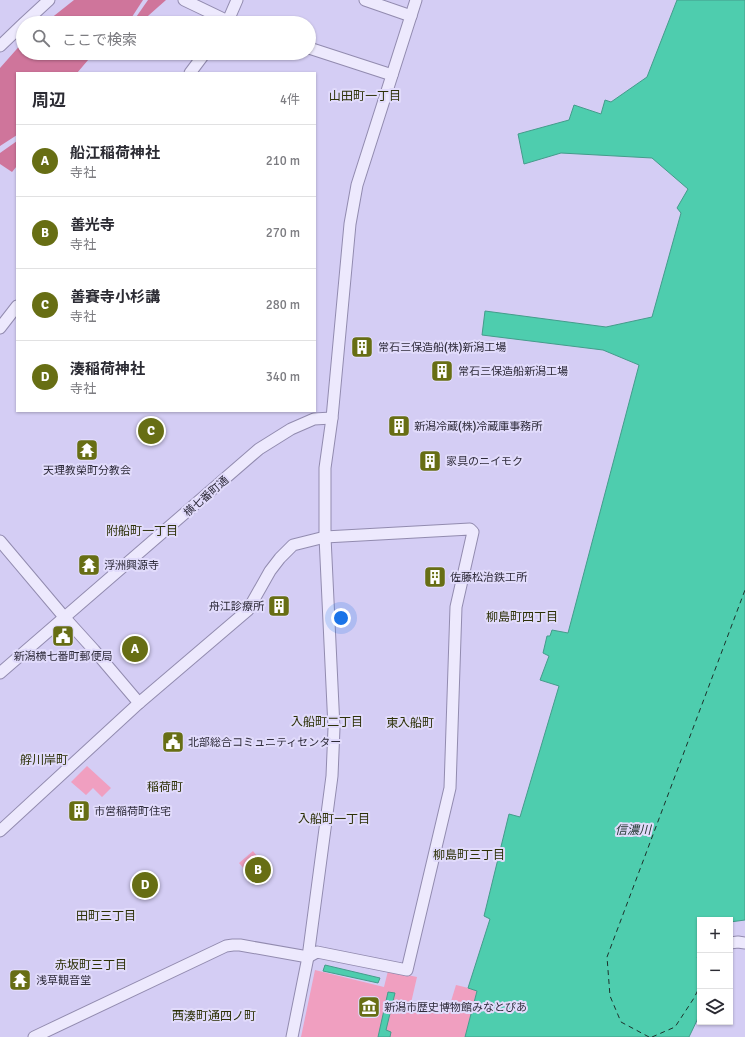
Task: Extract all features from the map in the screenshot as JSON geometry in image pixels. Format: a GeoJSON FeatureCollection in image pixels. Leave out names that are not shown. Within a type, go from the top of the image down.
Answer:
{"type":"FeatureCollection","features":[{"type":"Feature","properties":{"kind":"street"},"geometry":{"type":"LineString","coordinates":[[231,16],[237,0]]}},
{"type":"Feature","properties":{"kind":"street"},"geometry":{"type":"LineString","coordinates":[[364,0],[410,16]]}},
{"type":"Feature","properties":{"kind":"street"},"geometry":{"type":"LineString","coordinates":[[292,1037],[308,957],[322,861],[325,825],[330,800],[334,728],[325,537],[325,468],[332,418],[350,224],[356,185],[416,0]]}},
{"type":"Feature","properties":{"kind":"street"},"geometry":{"type":"LineString","coordinates":[[31,16],[49,1]]}},
{"type":"Feature","properties":{"kind":"street"},"geometry":{"type":"LineString","coordinates":[[185,1],[215,16]]}},
{"type":"Feature","properties":{"kind":"street"},"geometry":{"type":"LineString","coordinates":[[0,46],[16,30]]}},
{"type":"Feature","properties":{"kind":"street"},"geometry":{"type":"LineString","coordinates":[[316,50],[392,75]]}},
{"type":"Feature","properties":{"kind":"street"},"geometry":{"type":"LineString","coordinates":[[191,72],[200,60]]}},
{"type":"Feature","properties":{"kind":"street"},"geometry":{"type":"LineString","coordinates":[[0,328],[16,307]]}},
{"type":"Feature","properties":{"kind":"street","name":"横七番町通"},"geometry":{"type":"LineString","coordinates":[[0,673],[259,449],[291,429],[314,419],[332,418]]}},
{"type":"Feature","properties":{"kind":"street"},"geometry":{"type":"LineString","coordinates":[[0,831],[140,703],[248,610],[270,571],[293,545],[325,537],[470,530],[473,532],[456,607],[450,788],[407,970],[317,952],[308,957],[233,944],[34,1037]]}},
{"type":"Feature","properties":{"kind":"street"},"geometry":{"type":"LineString","coordinates":[[0,541],[64,618],[140,703]]}},
{"type":"Feature","properties":{"kind":"street"},"geometry":{"type":"LineString","coordinates":[[733,943],[745,942]]}},
{"type":"Feature","properties":{"kind":"shaded area"},"geometry":{"type":"Polygon","coordinates":[[[74,0],[143,0],[133,16],[54,16],[74,0]]]}},
{"type":"Feature","properties":{"kind":"shaded area"},"geometry":{"type":"Polygon","coordinates":[[[148,0],[166,0],[148,16],[137,16],[148,0]]]}},
{"type":"Feature","properties":{"kind":"shaded area"},"geometry":{"type":"Polygon","coordinates":[[[16,50],[16,60],[88,60],[78,72],[16,72],[16,136],[0,146],[0,68],[16,50]]]}},
{"type":"Feature","properties":{"kind":"shaded area"},"geometry":{"type":"Polygon","coordinates":[[[16,142],[16,167],[12,172],[0,164],[0,153],[16,142]]]}},
{"type":"Feature","properties":{"kind":"shaded area"},"geometry":{"type":"Polygon","coordinates":[[[87,766],[111,788],[102,797],[93,788],[86,795],[71,782],[87,766]]]}},
{"type":"Feature","properties":{"kind":"shaded area"},"geometry":{"type":"Polygon","coordinates":[[[253,851],[261,861],[253,868],[255,870],[249,875],[239,863],[253,851]]]}},
{"type":"Feature","properties":{"kind":"shaded area","name":"新潟市歴史博物館みなとぴあ"},"geometry":{"type":"Polygon","coordinates":[[[315,970],[384,987],[388,971],[417,977],[411,1003],[448,1011],[456,985],[477,990],[465,1037],[301,1037],[315,970]]]}},
{"type":"Feature","properties":{"kind":"water","name":"信濃川"},"geometry":{"type":"Polygon","coordinates":[[[677,0],[745,0],[745,920],[733,922],[733,917],[697,917],[697,1020],[689,1037],[465,1037],[477,991],[468,988],[490,919],[484,916],[509,814],[520,817],[559,686],[540,680],[549,656],[543,653],[547,636],[550,636],[552,630],[568,633],[639,365],[603,350],[482,335],[485,311],[606,327],[652,317],[681,213],[677,208],[688,189],[652,158],[561,153],[524,164],[518,134],[569,120],[574,105],[601,114],[605,100],[611,102],[647,77],[677,0]]]}},
{"type":"Feature","properties":{"kind":"water"},"geometry":{"type":"Polygon","coordinates":[[[325,965],[380,978],[378,983],[323,971],[325,965]]]}},
{"type":"Feature","properties":{"kind":"water"},"geometry":{"type":"Polygon","coordinates":[[[388,992],[395,993],[386,1030],[391,1032],[390,1037],[378,1037],[388,992]]]}},
{"type":"Feature","properties":{"kind":"ferry route"},"geometry":{"type":"LineString","coordinates":[[649,1037],[621,1022],[610,996],[607,957],[745,590]]}},
{"type":"Feature","properties":{"kind":"ferry route"},"geometry":{"type":"LineString","coordinates":[[652,1037],[675,1027],[698,989]]}},
{"type":"Feature","properties":{"kind":"place","name":"常石三保造船(株)新潟工場"},"geometry":{"type":"Point","coordinates":[362,347]}},
{"type":"Feature","properties":{"kind":"place","name":"常石三保造船新潟工場"},"geometry":{"type":"Point","coordinates":[442,371]}},
{"type":"Feature","properties":{"kind":"place","name":"新潟冷蔵(株)冷蔵庫事務所"},"geometry":{"type":"Point","coordinates":[399,426]}},
{"type":"Feature","properties":{"kind":"place","name":"善賽寺小杉講"},"geometry":{"type":"Point","coordinates":[151,431]}},
{"type":"Feature","properties":{"kind":"place","name":"天理教榮町分教会"},"geometry":{"type":"Point","coordinates":[87,450]}},
{"type":"Feature","properties":{"kind":"place","name":"家具のニイモク"},"geometry":{"type":"Point","coordinates":[430,461]}},
{"type":"Feature","properties":{"kind":"place","name":"浮洲興源寺"},"geometry":{"type":"Point","coordinates":[89,565]}},
{"type":"Feature","properties":{"kind":"place","name":"佐藤松治鉄工所"},"geometry":{"type":"Point","coordinates":[435,577]}},
{"type":"Feature","properties":{"kind":"place","name":"舟江診療所"},"geometry":{"type":"Point","coordinates":[279,606]}},
{"type":"Feature","properties":{"kind":"place","name":"新潟横七番町郵便局"},"geometry":{"type":"Point","coordinates":[63,636]}},
{"type":"Feature","properties":{"kind":"place","name":"船江稲荷神社"},"geometry":{"type":"Point","coordinates":[135,649]}},
{"type":"Feature","properties":{"kind":"place","name":"北部総合コミュニティセンター"},"geometry":{"type":"Point","coordinates":[173,742]}},
{"type":"Feature","properties":{"kind":"place","name":"市営稲荷町住宅"},"geometry":{"type":"Point","coordinates":[79,811]}},
{"type":"Feature","properties":{"kind":"place","name":"善光寺"},"geometry":{"type":"Point","coordinates":[258,870]}},
{"type":"Feature","properties":{"kind":"place","name":"湊稲荷神社"},"geometry":{"type":"Point","coordinates":[145,885]}},
{"type":"Feature","properties":{"kind":"place","name":"浅草観音堂"},"geometry":{"type":"Point","coordinates":[20,980]}},
{"type":"Feature","properties":{"kind":"place","name":"新潟市歴史博物館みなとぴあ"},"geometry":{"type":"Point","coordinates":[369,1007]}},
{"type":"Feature","properties":{"kind":"district","name":"山田町一丁目"},"geometry":{"type":"Point","coordinates":[365,96]}},
{"type":"Feature","properties":{"kind":"district","name":"附船町一丁目"},"geometry":{"type":"Point","coordinates":[142,531]}},
{"type":"Feature","properties":{"kind":"district","name":"柳島町四丁目"},"geometry":{"type":"Point","coordinates":[522,617]}},
{"type":"Feature","properties":{"kind":"district","name":"入船町二丁目"},"geometry":{"type":"Point","coordinates":[327,722]}},
{"type":"Feature","properties":{"kind":"district","name":"東入船町"},"geometry":{"type":"Point","coordinates":[410,723]}},
{"type":"Feature","properties":{"kind":"district","name":"艀川岸町"},"geometry":{"type":"Point","coordinates":[44,760]}},
{"type":"Feature","properties":{"kind":"district","name":"稲荷町"},"geometry":{"type":"Point","coordinates":[165,787]}},
{"type":"Feature","properties":{"kind":"district","name":"入船町一丁目"},"geometry":{"type":"Point","coordinates":[334,819]}},
{"type":"Feature","properties":{"kind":"district","name":"柳島町三丁目"},"geometry":{"type":"Point","coordinates":[469,855]}},
{"type":"Feature","properties":{"kind":"district","name":"田町三丁目"},"geometry":{"type":"Point","coordinates":[106,916]}},
{"type":"Feature","properties":{"kind":"district","name":"赤坂町三丁目"},"geometry":{"type":"Point","coordinates":[91,965]}},
{"type":"Feature","properties":{"kind":"district","name":"西湊町通四ノ町"},"geometry":{"type":"Point","coordinates":[214,1016]}}]}
